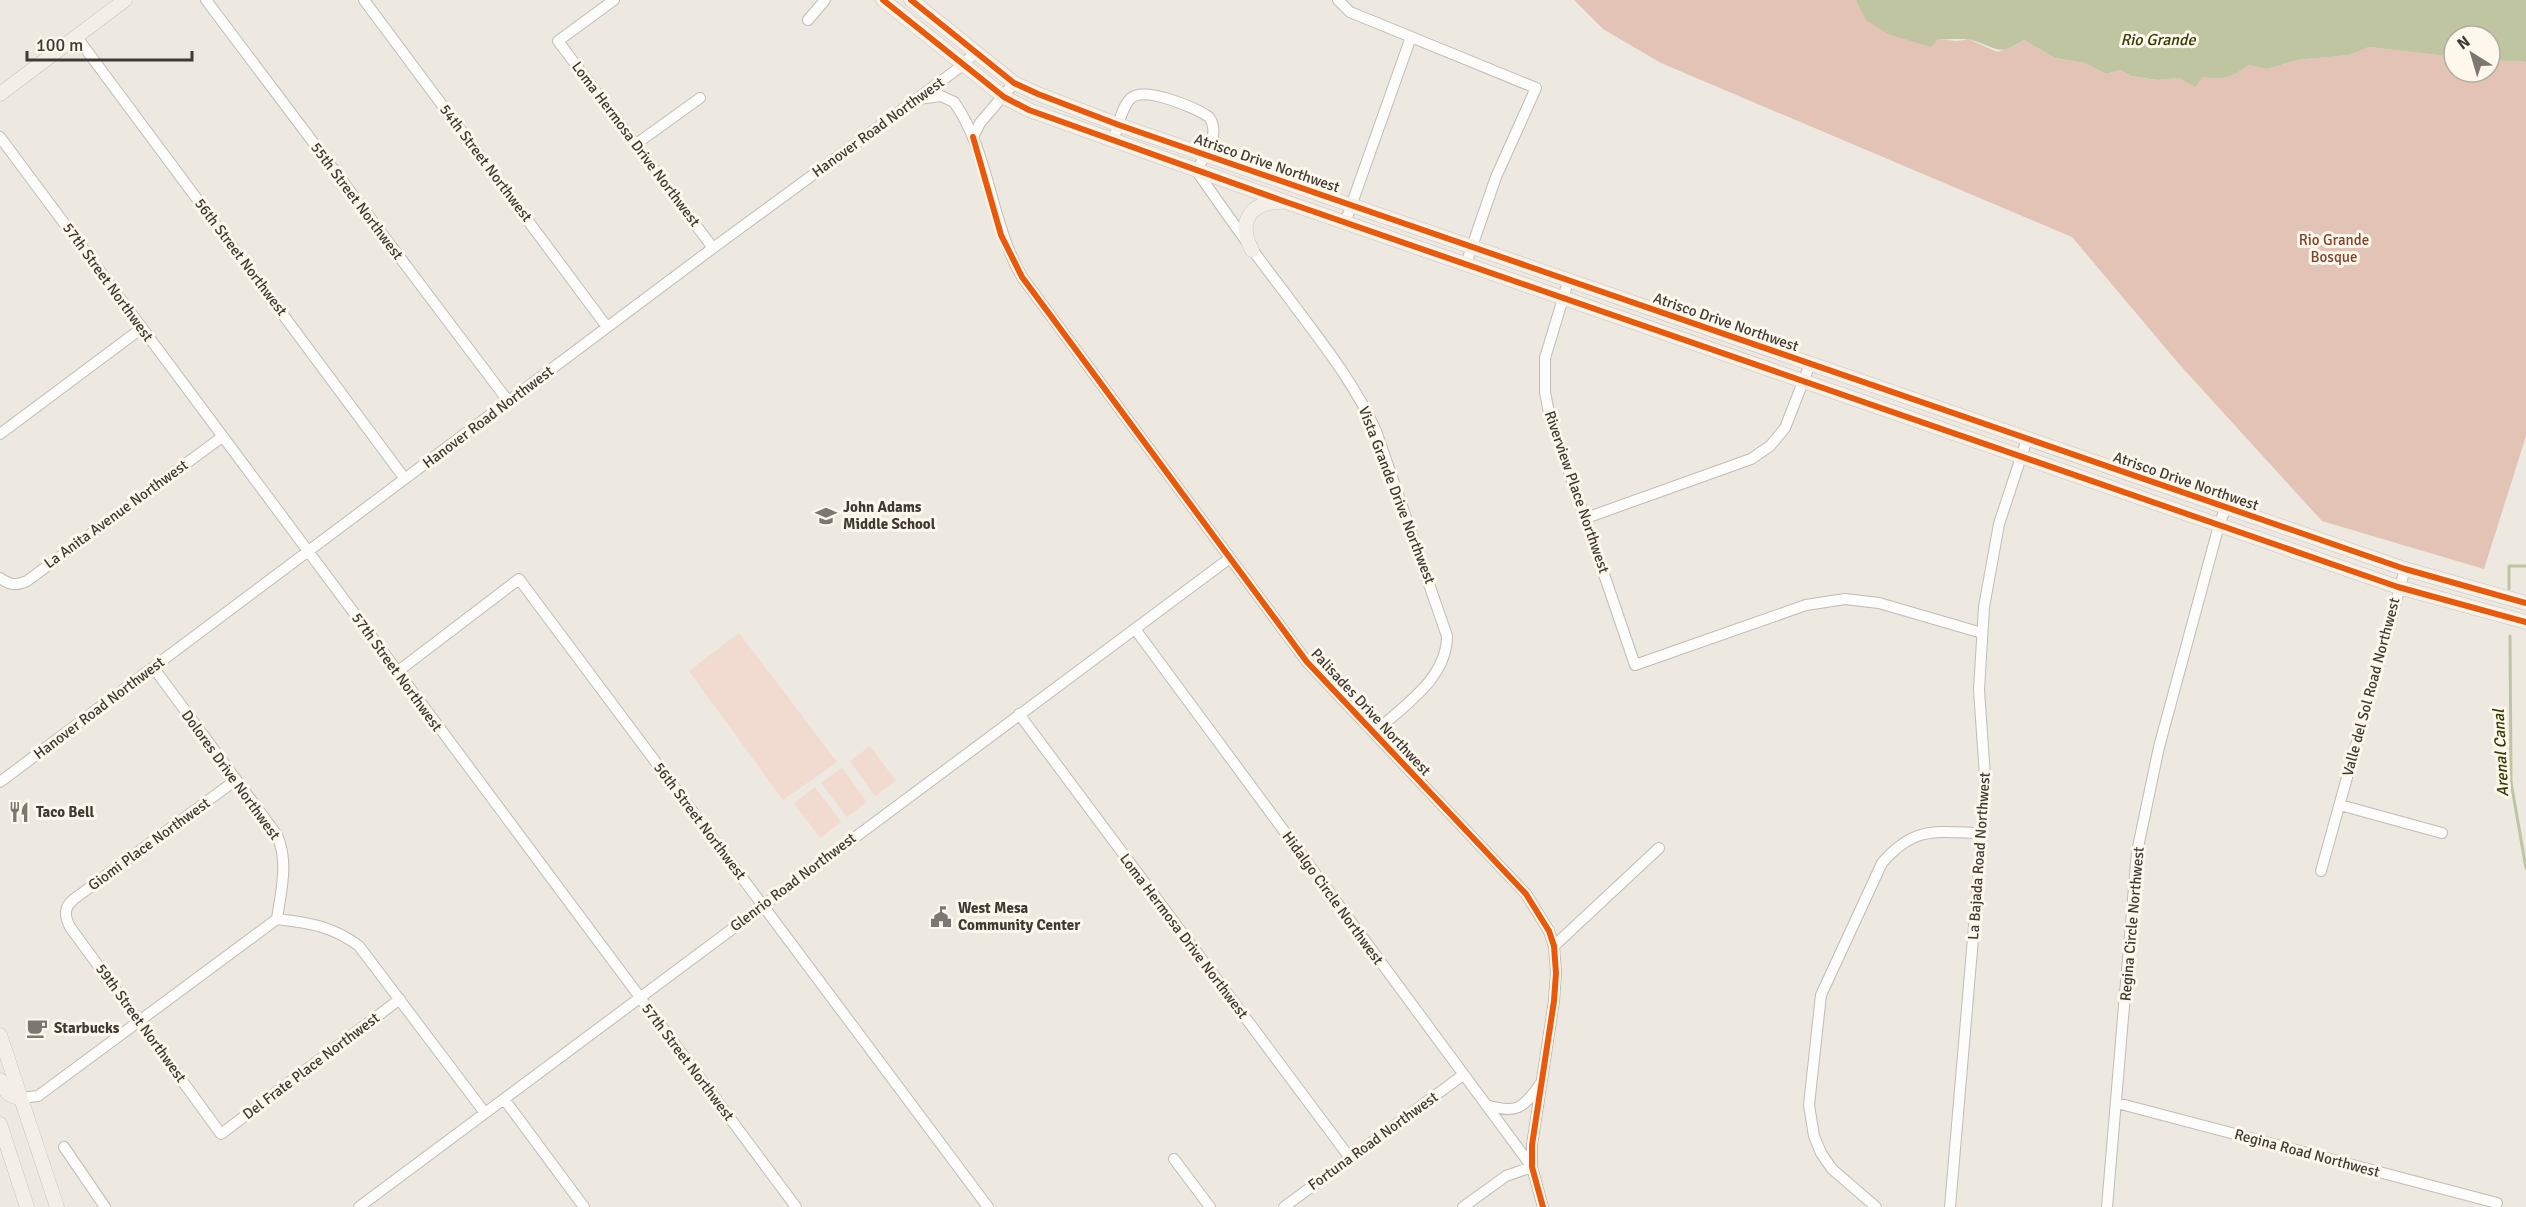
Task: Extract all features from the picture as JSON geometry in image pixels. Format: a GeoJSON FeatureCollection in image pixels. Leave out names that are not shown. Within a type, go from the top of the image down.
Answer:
{"type":"FeatureCollection","features":[{"type":"Feature","properties":{"kind":"main road"},"geometry":{"type":"LineString","coordinates":[[0,94],[125,0]]}},
{"type":"Feature","properties":{"kind":"main road","name":"Atrisco Drive Northwest"},"geometry":{"type":"LineString","coordinates":[[883,0],[1004,97],[1029,110],[1286,202],[2398,587],[2526,622]]}},
{"type":"Feature","properties":{"kind":"main road","name":"Atrisco Drive Northwest"},"geometry":{"type":"LineString","coordinates":[[911,0],[1014,83],[1119,125],[1472,246],[1568,282],[2405,569],[2526,603]]}},
{"type":"Feature","properties":{"kind":"main road"},"geometry":{"type":"LineString","coordinates":[[1252,250],[1245,231],[1252,212],[1264,204],[1286,202]]}},
{"type":"Feature","properties":{"kind":"main road"},"geometry":{"type":"LineString","coordinates":[[0,1035],[57,1207]]}},
{"type":"Feature","properties":{"kind":"main road"},"geometry":{"type":"LineString","coordinates":[[0,1080],[5,1092],[13,1097],[21,1098]]}},
{"type":"Feature","properties":{"kind":"main road"},"geometry":{"type":"LineString","coordinates":[[0,1124],[27,1207]]}},
{"type":"Feature","properties":{"kind":"street","name":"55th Street Northwest"},"geometry":{"type":"LineString","coordinates":[[206,0],[507,401]]}},
{"type":"Feature","properties":{"kind":"street","name":"54th Street Northwest"},"geometry":{"type":"LineString","coordinates":[[363,0],[607,327]]}},
{"type":"Feature","properties":{"kind":"street","name":"Loma Hermosa Drive Northwest"},"geometry":{"type":"LineString","coordinates":[[614,0],[558,41],[713,248]]}},
{"type":"Feature","properties":{"kind":"street"},"geometry":{"type":"LineString","coordinates":[[808,20],[825,0]]}},
{"type":"Feature","properties":{"kind":"street"},"geometry":{"type":"LineString","coordinates":[[1338,0],[1350,12],[1536,88],[1496,177],[1466,264]]}},
{"type":"Feature","properties":{"kind":"street","name":"56th Street Northwest"},"geometry":{"type":"LineString","coordinates":[[76,36],[405,479]]}},
{"type":"Feature","properties":{"kind":"street"},"geometry":{"type":"LineString","coordinates":[[1345,222],[1411,37]]}},
{"type":"Feature","properties":{"kind":"street","name":"Hanover Road Northwest"},"geometry":{"type":"LineString","coordinates":[[0,783],[496,413],[507,401],[918,99],[963,65],[975,52]]}},
{"type":"Feature","properties":{"kind":"street"},"geometry":{"type":"LineString","coordinates":[[973,137],[980,123],[1014,83]]}},
{"type":"Feature","properties":{"kind":"street"},"geometry":{"type":"LineString","coordinates":[[1113,141],[1131,98],[1144,93],[1152,94],[1209,117],[1214,132],[1207,155],[1196,170]]}},
{"type":"Feature","properties":{"kind":"street","name":"Palisades Drive Northwest"},"geometry":{"type":"LineString","coordinates":[[918,99],[941,96],[954,102],[973,137],[1001,235],[1022,277],[1307,662],[1526,894],[1540,913],[1554,946],[1556,987],[1534,1124],[1532,1167],[1543,1207]]}},
{"type":"Feature","properties":{"kind":"street"},"geometry":{"type":"LineString","coordinates":[[636,144],[700,98]]}},
{"type":"Feature","properties":{"kind":"street","name":"57th Street Northwest"},"geometry":{"type":"LineString","coordinates":[[0,136],[796,1207]]}},
{"type":"Feature","properties":{"kind":"street","name":"Vista Grande Drive Northwest"},"geometry":{"type":"LineString","coordinates":[[1196,170],[1252,250],[1333,357],[1361,400],[1382,447],[1446,629],[1446,652],[1435,675],[1374,733]]}},
{"type":"Feature","properties":{"kind":"street","name":"Riverview Place Northwest"},"geometry":{"type":"LineString","coordinates":[[1568,282],[1545,358],[1545,392],[1549,413],[1635,665],[1806,605],[1845,599],[1879,603],[1982,633]]}},
{"type":"Feature","properties":{"kind":"street"},"geometry":{"type":"LineString","coordinates":[[0,434],[142,328]]}},
{"type":"Feature","properties":{"kind":"street"},"geometry":{"type":"LineString","coordinates":[[1586,518],[1751,459],[1770,446],[1785,428],[1810,364]]}},
{"type":"Feature","properties":{"kind":"street","name":"La Anita Avenue Northwest"},"geometry":{"type":"LineString","coordinates":[[4,581],[19,585],[27,580],[222,436]]}},
{"type":"Feature","properties":{"kind":"street","name":"La Bajada Road Northwest"},"geometry":{"type":"LineString","coordinates":[[1950,1207],[1982,834],[1985,776],[1979,690],[1982,633],[1990,566],[1999,524],[2027,439]]}},
{"type":"Feature","properties":{"kind":"street","name":"Regina Circle Northwest"},"geometry":{"type":"LineString","coordinates":[[2107,1207],[2137,852],[2159,747],[2218,525],[2226,507]]}},
{"type":"Feature","properties":{"kind":"street","name":"Glenrio Road Northwest"},"geometry":{"type":"LineString","coordinates":[[359,1207],[1230,558]]}},
{"type":"Feature","properties":{"kind":"street","name":"Valle del Sol Road Northwest"},"geometry":{"type":"LineString","coordinates":[[2321,871],[2398,587],[2405,569]]}},
{"type":"Feature","properties":{"kind":"street","name":"56th Street Northwest"},"geometry":{"type":"LineString","coordinates":[[397,672],[519,579],[988,1207]]}},
{"type":"Feature","properties":{"kind":"street","name":"Hidalgo Circle Northwest"},"geometry":{"type":"LineString","coordinates":[[1135,629],[1532,1167]]}},
{"type":"Feature","properties":{"kind":"street","name":"Dolores Drive Northwest"},"geometry":{"type":"LineString","coordinates":[[153,667],[277,835],[284,851],[285,869],[277,919]]}},
{"type":"Feature","properties":{"kind":"street","name":"Loma Hermosa Drive Northwest"},"geometry":{"type":"LineString","coordinates":[[1019,714],[1350,1158]]}},
{"type":"Feature","properties":{"kind":"street","name":"Giomi Place Northwest"},"geometry":{"type":"LineString","coordinates":[[65,910],[75,899],[236,780]]}},
{"type":"Feature","properties":{"kind":"street"},"geometry":{"type":"LineString","coordinates":[[2340,805],[2442,833]]}},
{"type":"Feature","properties":{"kind":"street"},"geometry":{"type":"LineString","coordinates":[[1876,1207],[1832,1169],[1821,1153],[1814,1136],[1809,1105],[1821,995],[1882,863],[1894,850],[1911,837],[1929,832],[1982,834]]}},
{"type":"Feature","properties":{"kind":"street"},"geometry":{"type":"LineString","coordinates":[[1554,946],[1659,848]]}},
{"type":"Feature","properties":{"kind":"street","name":"59th Street Northwest"},"geometry":{"type":"LineString","coordinates":[[65,910],[70,927],[222,1134]]}},
{"type":"Feature","properties":{"kind":"street"},"geometry":{"type":"LineString","coordinates":[[21,1098],[38,1096],[277,919],[325,927],[343,934],[359,946],[484,1113]]}},
{"type":"Feature","properties":{"kind":"street","name":"Del Frate Place Northwest"},"geometry":{"type":"LineString","coordinates":[[222,1134],[400,999]]}},
{"type":"Feature","properties":{"kind":"street","name":"Fortuna Road Northwest"},"geometry":{"type":"LineString","coordinates":[[1284,1207],[1463,1075]]}},
{"type":"Feature","properties":{"kind":"street"},"geometry":{"type":"LineString","coordinates":[[1486,1104],[1502,1110],[1521,1107],[1542,1082]]}},
{"type":"Feature","properties":{"kind":"street"},"geometry":{"type":"LineString","coordinates":[[504,1099],[584,1207]]}},
{"type":"Feature","properties":{"kind":"street","name":"Regina Road Northwest"},"geometry":{"type":"LineString","coordinates":[[2117,1103],[2495,1205]]}},
{"type":"Feature","properties":{"kind":"street"},"geometry":{"type":"LineString","coordinates":[[64,1147],[105,1207]]}},
{"type":"Feature","properties":{"kind":"street"},"geometry":{"type":"LineString","coordinates":[[1174,1159],[1210,1207]]}},
{"type":"Feature","properties":{"kind":"street"},"geometry":{"type":"LineString","coordinates":[[1463,1207],[1506,1176],[1532,1167]]}},
{"type":"Feature","properties":{"kind":"street"},"geometry":{"type":"LineString","coordinates":[[372,1197],[380,1207]]}},
{"type":"Feature","properties":{"kind":"shaded area"},"geometry":{"type":"Polygon","coordinates":[[[739,633],[837,762],[783,800],[689,671],[739,633]]]}},
{"type":"Feature","properties":{"kind":"shaded area"},"geometry":{"type":"Polygon","coordinates":[[[870,746],[896,781],[875,796],[850,761],[870,746]]]}},
{"type":"Feature","properties":{"kind":"shaded area"},"geometry":{"type":"Polygon","coordinates":[[[842,768],[867,802],[847,817],[821,783],[842,768]]]}},
{"type":"Feature","properties":{"kind":"shaded area"},"geometry":{"type":"Polygon","coordinates":[[[815,787],[841,822],[820,838],[794,803],[815,787]]]}},
{"type":"Feature","properties":{"kind":"green space","name":"Rio Grande Bosque"},"geometry":{"type":"Polygon","coordinates":[[[1574,0],[1856,0],[1938,39],[1957,41],[1969,39],[1997,52],[2015,46],[2024,40],[2055,58],[2085,63],[2106,74],[2120,70],[2131,76],[2156,80],[2179,78],[2195,86],[2203,77],[2228,77],[2249,65],[2267,69],[2298,60],[2349,55],[2369,47],[2442,56],[2442,84],[2502,84],[2502,61],[2526,62],[2526,436],[2484,569],[2322,521],[2179,364],[2072,237],[1661,63],[1603,29],[1574,0]]]}},
{"type":"Feature","properties":{"kind":"water","name":"Rio Grande"},"geometry":{"type":"Polygon","coordinates":[[[1856,0],[2526,0],[2526,62],[2502,61],[2502,24],[2442,24],[2442,56],[2369,47],[2349,55],[2298,60],[2267,69],[2249,65],[2227,77],[2203,77],[2195,87],[2179,78],[2157,80],[2131,76],[2120,70],[2106,74],[2085,63],[2055,58],[2024,40],[2003,50],[1965,39],[1938,39],[1931,47],[1888,34],[1866,20],[1856,0]]]}},
{"type":"Feature","properties":{"kind":"waterway","name":"Arenal Canal"},"geometry":{"type":"LineString","coordinates":[[2509,589],[2509,566],[2526,566]]}},
{"type":"Feature","properties":{"kind":"waterway","name":"Arenal Canal"},"geometry":{"type":"LineString","coordinates":[[2510,636],[2511,782],[2526,868]]}},
{"type":"Feature","properties":{"kind":"cycle path"},"geometry":{"type":"LineString","coordinates":[[883,0],[1004,97],[1029,110],[1286,202],[2398,587],[2526,622]]}},
{"type":"Feature","properties":{"kind":"cycle path"},"geometry":{"type":"LineString","coordinates":[[911,0],[1014,83],[1119,125],[2405,569],[2526,603]]}},
{"type":"Feature","properties":{"kind":"cycle path"},"geometry":{"type":"LineString","coordinates":[[973,137],[1001,235],[1022,277],[1307,662],[1526,894],[1549,931],[1554,946],[1556,973],[1554,1001],[1532,1145],[1532,1167],[1543,1207]]}},
{"type":"Feature","properties":{"kind":"place","name":"John Adams Middle School"},"geometry":{"type":"Point","coordinates":[826,516]}},
{"type":"Feature","properties":{"kind":"place","name":"Taco Bell"},"geometry":{"type":"Point","coordinates":[19,812]}},
{"type":"Feature","properties":{"kind":"place","name":"West Mesa Community Center"},"geometry":{"type":"Point","coordinates":[941,917]}},
{"type":"Feature","properties":{"kind":"place","name":"Starbucks"},"geometry":{"type":"Point","coordinates":[37,1028]}}]}
